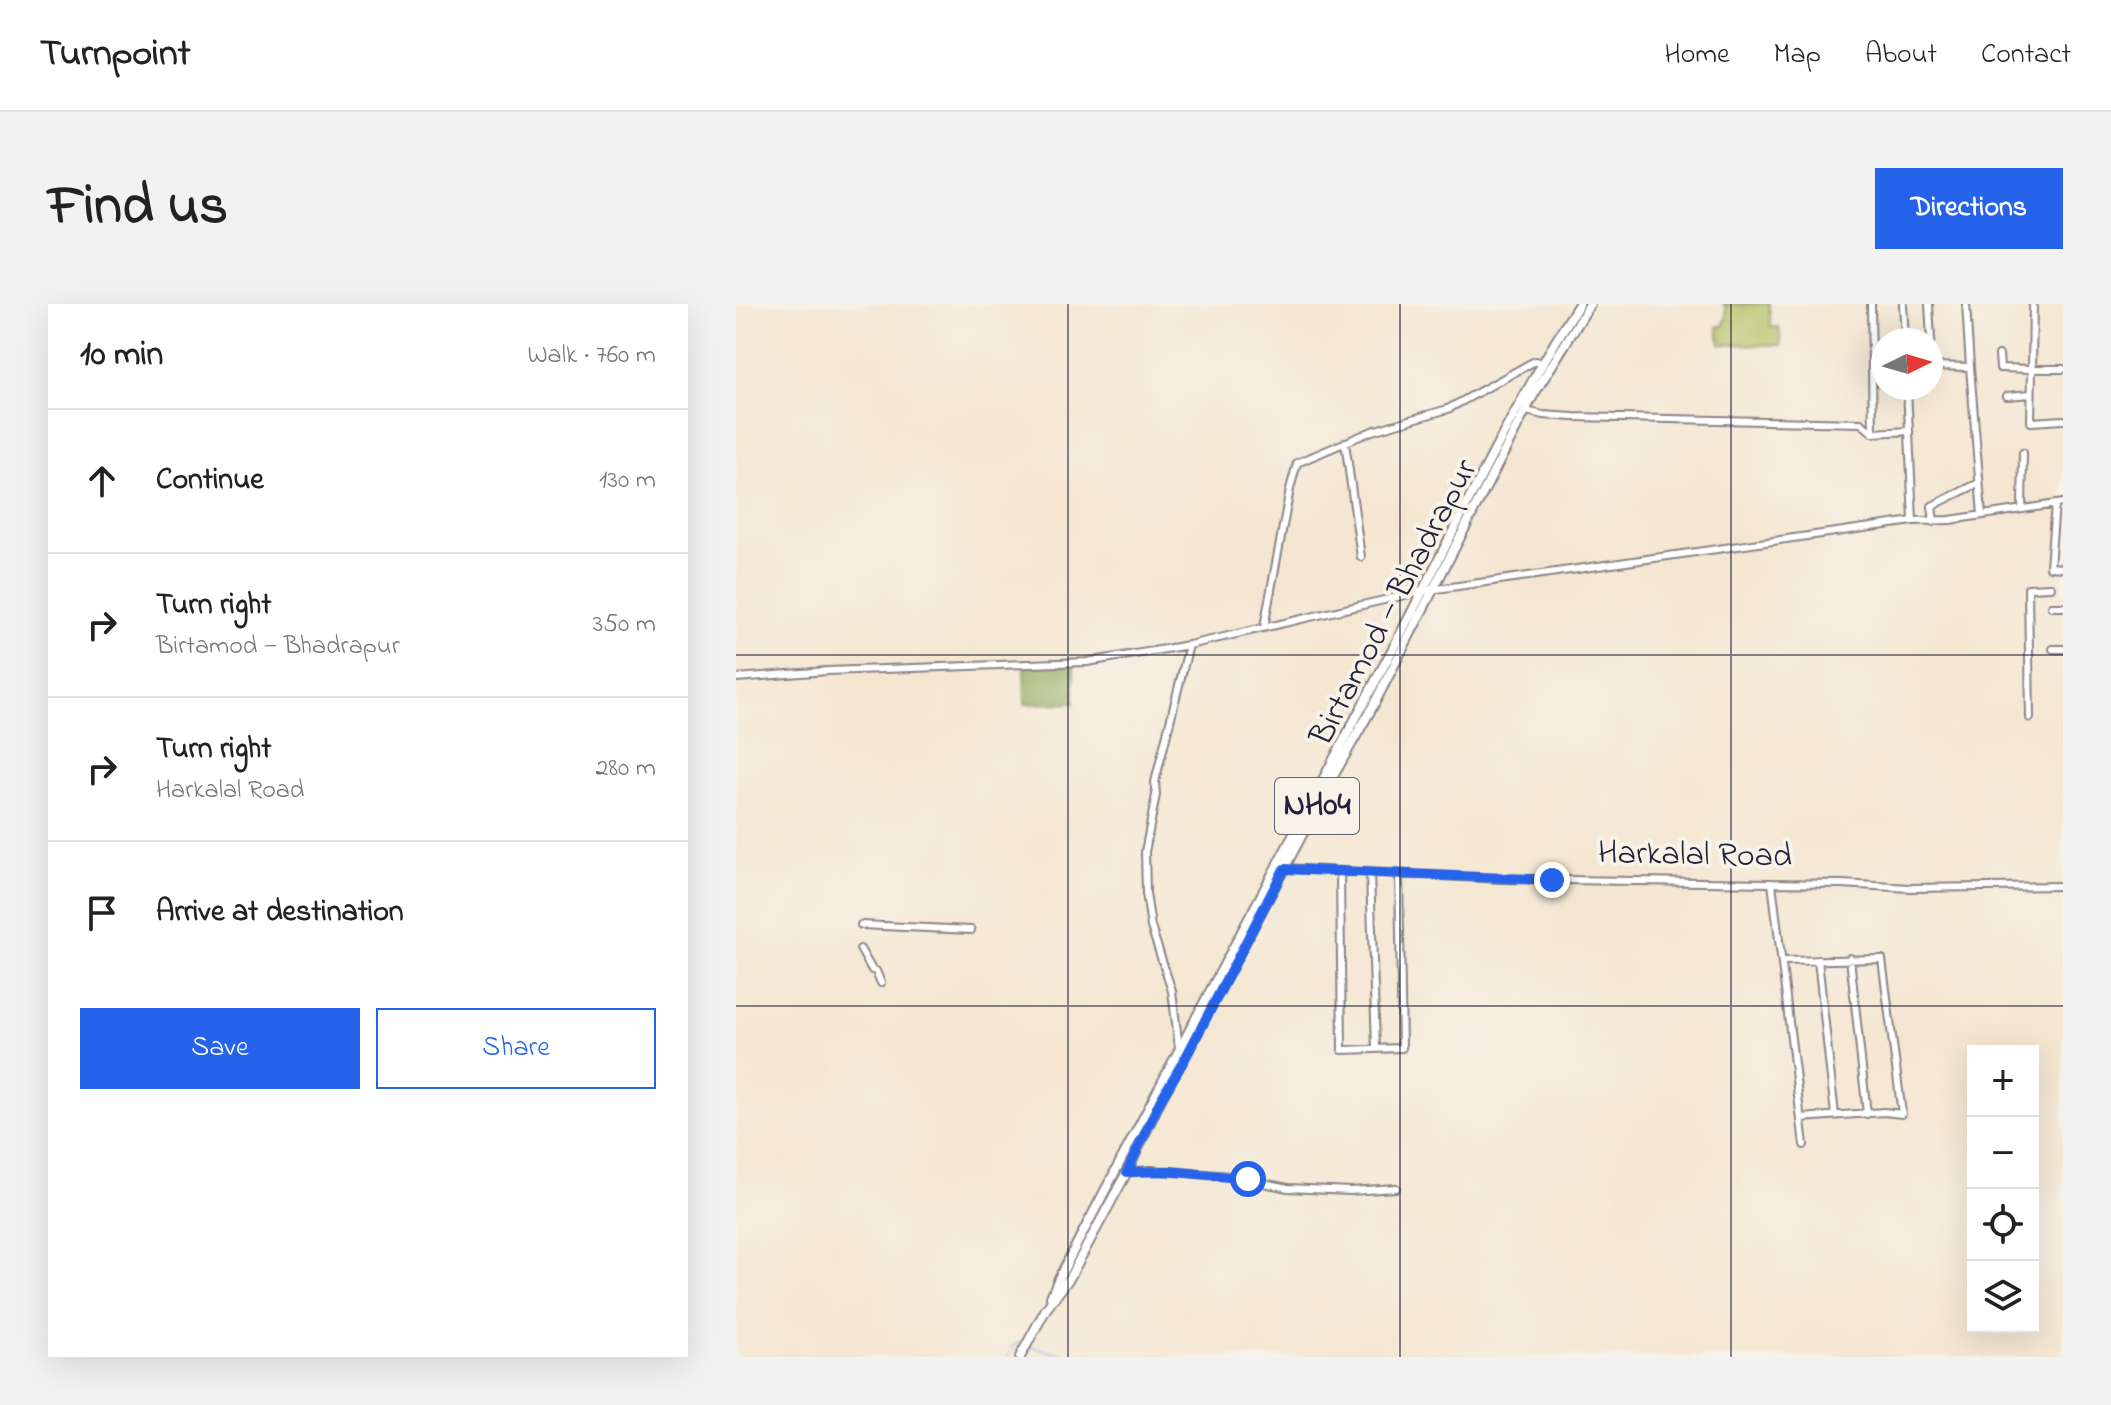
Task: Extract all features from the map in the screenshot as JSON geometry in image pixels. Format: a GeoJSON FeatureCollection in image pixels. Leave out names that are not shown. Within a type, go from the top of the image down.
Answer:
{"type":"FeatureCollection","features":[{"type":"Feature","properties":{"kind":"main road","name":"Birtamod — Bhadrapur"},"geometry":{"type":"LineString","coordinates":[[1428,590],[1526,411],[1579,304]]}},
{"type":"Feature","properties":{"kind":"main road","name":"Birtamod — Bhadrapur"},"geometry":{"type":"LineString","coordinates":[[1020,1357],[1059,1278],[1183,1054],[1333,769],[1373,706],[1543,363],[1590,304]]}},
{"type":"Feature","properties":{"kind":"main road","name":"Birtamod — Bhadrapur"},"geometry":{"type":"LineString","coordinates":[[1046,1309],[1070,1277],[1127,1172],[1183,1054]]}},
{"type":"Feature","properties":{"kind":"street"},"geometry":{"type":"LineString","coordinates":[[1871,304],[1873,433]]}},
{"type":"Feature","properties":{"kind":"street"},"geometry":{"type":"LineString","coordinates":[[1903,304],[1904,328]]}},
{"type":"Feature","properties":{"kind":"street"},"geometry":{"type":"LineString","coordinates":[[1929,304],[1930,328]]}},
{"type":"Feature","properties":{"kind":"street"},"geometry":{"type":"LineString","coordinates":[[1966,304],[1982,515]]}},
{"type":"Feature","properties":{"kind":"street"},"geometry":{"type":"LineString","coordinates":[[2033,304],[2031,422],[2063,420]]}},
{"type":"Feature","properties":{"kind":"street"},"geometry":{"type":"LineString","coordinates":[[1999,355],[2000,368],[2063,369]]}},
{"type":"Feature","properties":{"kind":"street"},"geometry":{"type":"LineString","coordinates":[[1264,627],[1295,467],[1301,460],[1345,442],[1448,409],[1535,361],[1543,363]]}},
{"type":"Feature","properties":{"kind":"street"},"geometry":{"type":"LineString","coordinates":[[1943,366],[1970,367]]}},
{"type":"Feature","properties":{"kind":"street"},"geometry":{"type":"LineString","coordinates":[[2007,396],[2031,394]]}},
{"type":"Feature","properties":{"kind":"street"},"geometry":{"type":"LineString","coordinates":[[1908,400],[1913,521]]}},
{"type":"Feature","properties":{"kind":"street"},"geometry":{"type":"LineString","coordinates":[[1526,411],[1573,417],[1861,423],[1873,433],[1909,431]]}},
{"type":"Feature","properties":{"kind":"street"},"geometry":{"type":"LineString","coordinates":[[1345,442],[1361,557]]}},
{"type":"Feature","properties":{"kind":"street"},"geometry":{"type":"LineString","coordinates":[[2022,509],[2023,453]]}},
{"type":"Feature","properties":{"kind":"street"},"geometry":{"type":"LineString","coordinates":[[1934,522],[1932,506],[1979,483]]}},
{"type":"Feature","properties":{"kind":"street"},"geometry":{"type":"LineString","coordinates":[[736,678],[827,671],[1074,663],[1189,645],[1428,590],[1913,521],[1934,522],[2063,503]]}},
{"type":"Feature","properties":{"kind":"street"},"geometry":{"type":"LineString","coordinates":[[2055,504],[2050,567],[2063,568]]}},
{"type":"Feature","properties":{"kind":"street"},"geometry":{"type":"LineString","coordinates":[[2030,718],[2028,588],[2051,587]]}},
{"type":"Feature","properties":{"kind":"street"},"geometry":{"type":"LineString","coordinates":[[2052,607],[2063,607]]}},
{"type":"Feature","properties":{"kind":"street"},"geometry":{"type":"LineString","coordinates":[[1183,1054],[1172,991],[1148,914],[1145,852],[1156,795],[1155,782],[1189,645]]}},
{"type":"Feature","properties":{"kind":"street"},"geometry":{"type":"LineString","coordinates":[[2053,649],[2063,649]]}},
{"type":"Feature","properties":{"kind":"street","name":"Harkalal Road"},"geometry":{"type":"LineString","coordinates":[[1282,867],[1399,875],[1910,888],[2063,886]]}},
{"type":"Feature","properties":{"kind":"street"},"geometry":{"type":"LineString","coordinates":[[1340,872],[1342,1050],[1402,1048],[1399,875]]}},
{"type":"Feature","properties":{"kind":"street"},"geometry":{"type":"LineString","coordinates":[[1370,873],[1376,1048]]}},
{"type":"Feature","properties":{"kind":"street"},"geometry":{"type":"LineString","coordinates":[[1772,883],[1804,1145]]}},
{"type":"Feature","properties":{"kind":"street"},"geometry":{"type":"LineString","coordinates":[[861,925],[971,930]]}},
{"type":"Feature","properties":{"kind":"street"},"geometry":{"type":"LineString","coordinates":[[860,949],[881,983]]}},
{"type":"Feature","properties":{"kind":"street"},"geometry":{"type":"LineString","coordinates":[[1850,958],[1867,1114]]}},
{"type":"Feature","properties":{"kind":"street"},"geometry":{"type":"LineString","coordinates":[[1782,961],[1882,959],[1899,1083],[1902,1114],[1801,1118]]}},
{"type":"Feature","properties":{"kind":"street"},"geometry":{"type":"LineString","coordinates":[[1818,960],[1835,1115]]}},
{"type":"Feature","properties":{"kind":"street"},"geometry":{"type":"LineString","coordinates":[[1127,1172],[1150,1170],[1229,1176],[1288,1188],[1350,1191],[1396,1188]]}},
{"type":"Feature","properties":{"kind":"green space"},"geometry":{"type":"Polygon","coordinates":[[[1722,304],[1769,304],[1771,327],[1779,327],[1781,345],[1720,344],[1718,326],[1724,326],[1726,320],[1726,306],[1722,304]]]}},
{"type":"Feature","properties":{"kind":"green space"},"geometry":{"type":"Polygon","coordinates":[[[1074,663],[1074,703],[1025,704],[1024,665],[1074,663]]]}},
{"type":"Feature","properties":{"kind":"waterway"},"geometry":{"type":"LineString","coordinates":[[1008,1357],[1015,1344],[1022,1343]]}},
{"type":"Feature","properties":{"kind":"waterway"},"geometry":{"type":"LineString","coordinates":[[1028,1345],[1054,1353],[1085,1357]]}},
{"type":"Feature","properties":{"kind":"route"},"geometry":{"type":"LineString","coordinates":[[1248,1179],[1169,1171],[1127,1172],[1160,1101],[1284,869],[1552,880]]}}]}
